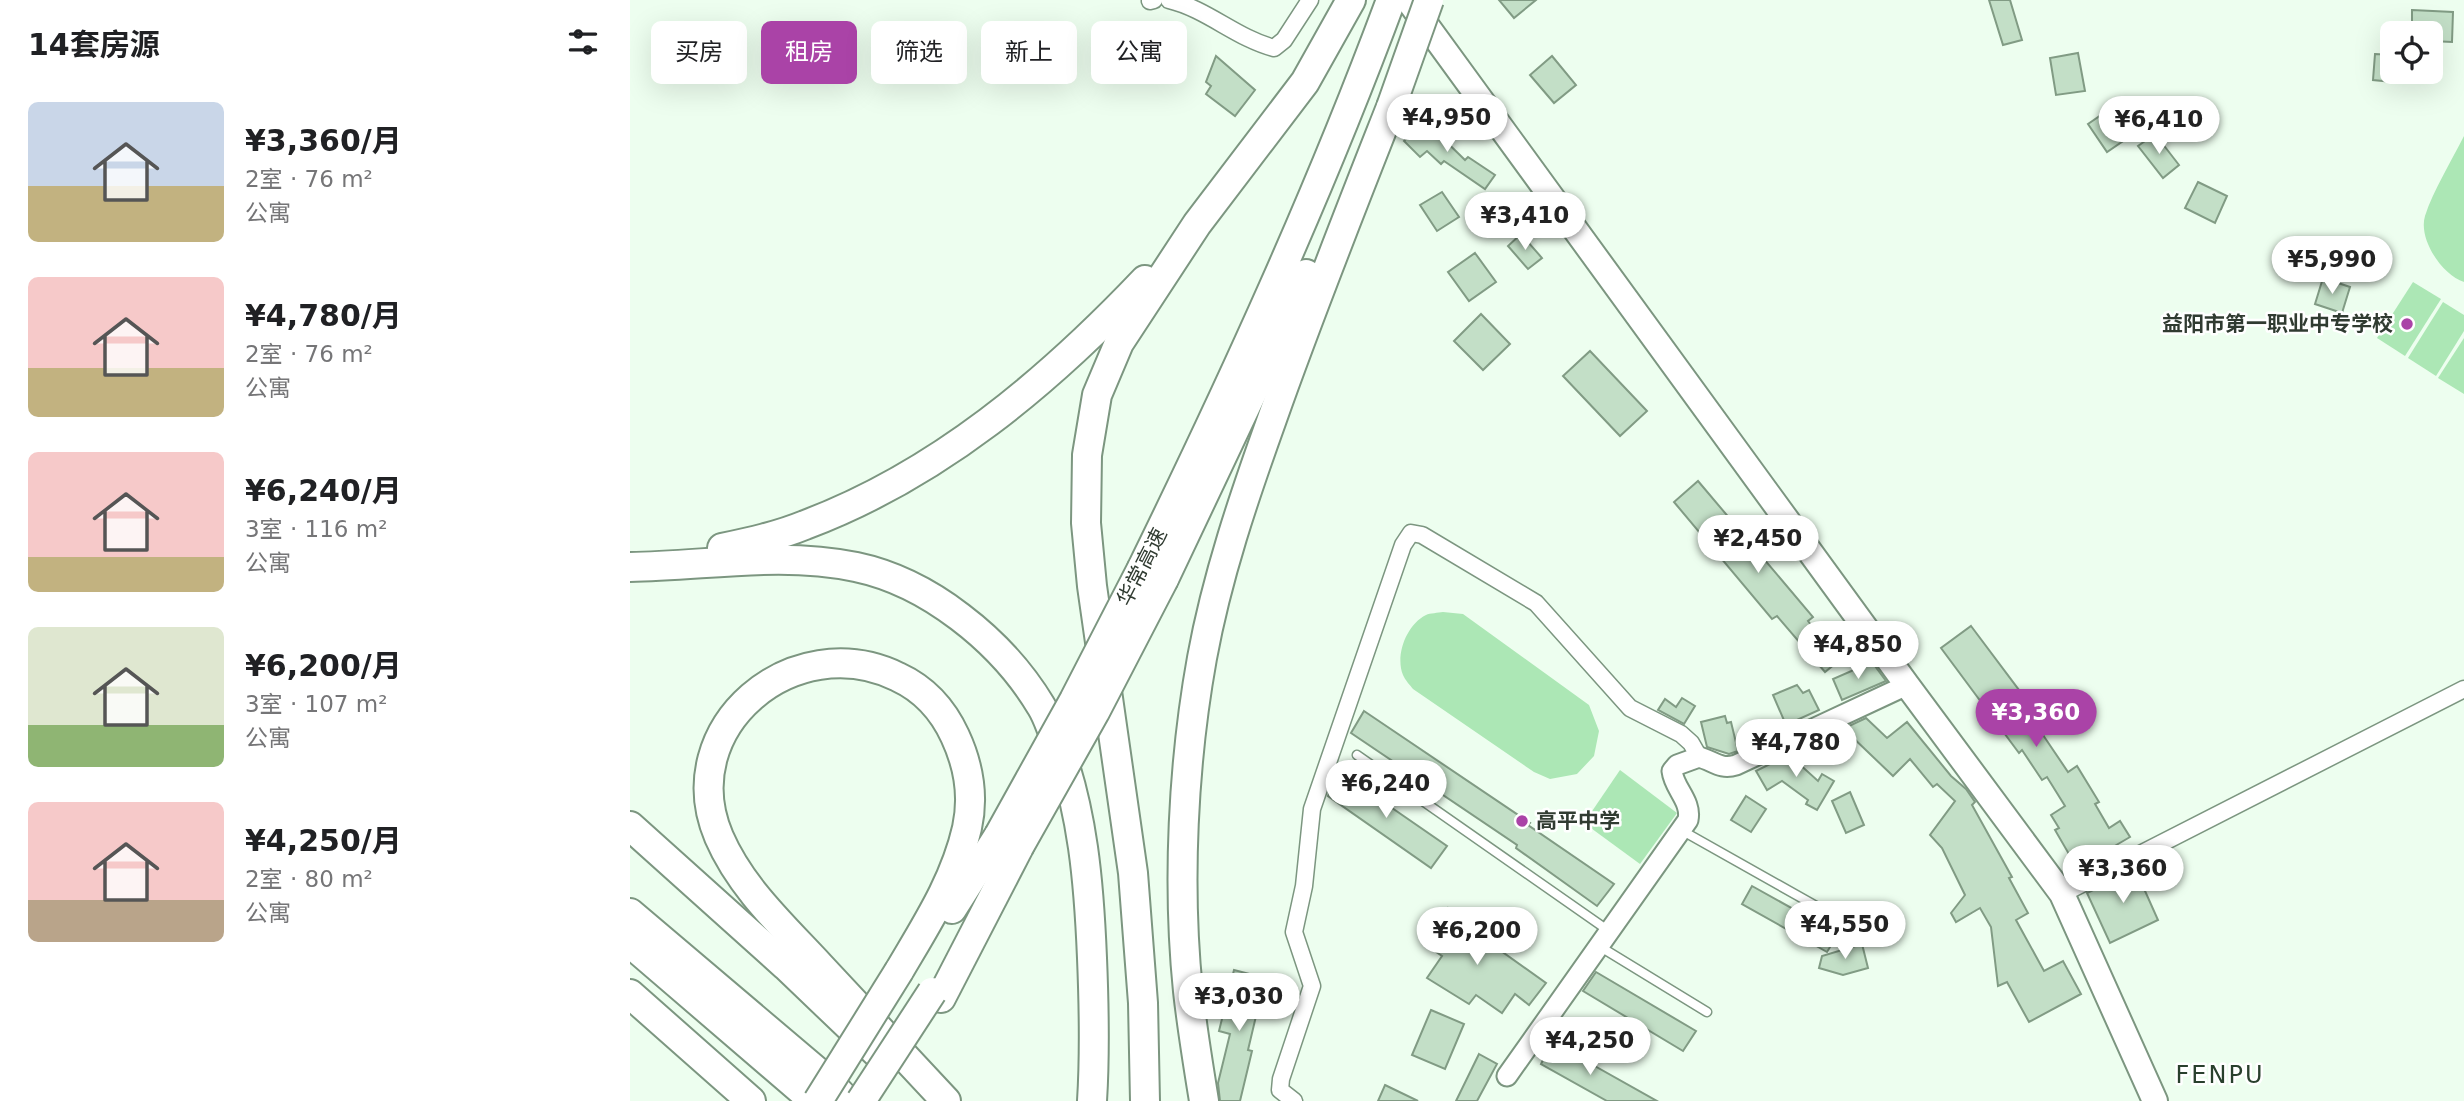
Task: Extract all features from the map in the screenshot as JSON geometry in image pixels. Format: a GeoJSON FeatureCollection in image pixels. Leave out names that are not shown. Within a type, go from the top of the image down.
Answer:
{"type":"FeatureCollection","features":[{"type":"Feature","properties":{"kind":"highway"},"geometry":{"type":"LineString","coordinates":[[1145,1101],[1143,1003],[1133,873],[1092,586],[1086,523],[1087,455],[1097,395],[1118,343],[1197,224],[1305,82],[1351,0]]}},
{"type":"Feature","properties":{"kind":"highway","name":"华常高速"},"geometry":{"type":"LineString","coordinates":[[1378,92],[1391,0]]}},
{"type":"Feature","properties":{"kind":"highway"},"geometry":{"type":"LineString","coordinates":[[1408,0],[2062,894],[2155,1101]]}},
{"type":"Feature","properties":{"kind":"highway","name":"华常高速"},"geometry":{"type":"LineString","coordinates":[[861,1101],[921,985],[1009,841],[1074,700],[1153,574],[1247,348],[1303,222],[1378,92],[1416,0]]}},
{"type":"Feature","properties":{"kind":"highway"},"geometry":{"type":"LineString","coordinates":[[1204,1101],[1188,990],[1183,868],[1187,770],[1202,659],[1218,585],[1378,92],[1429,0]]}},
{"type":"Feature","properties":{"kind":"highway"},"geometry":{"type":"LineString","coordinates":[[630,565],[696,554],[804,526],[903,479],[963,442],[1068,358],[1197,224]]}},
{"type":"Feature","properties":{"kind":"highway"},"geometry":{"type":"LineString","coordinates":[[630,565],[808,559],[859,567],[908,584],[942,603],[980,632],[1013,665],[1043,708],[1061,754],[1075,800],[1084,849],[1090,907],[1094,1013],[1092,1101]]}},
{"type":"Feature","properties":{"kind":"highway"},"geometry":{"type":"LineString","coordinates":[[877,1101],[921,985],[947,888],[967,827],[971,789],[965,757],[951,727],[934,701],[907,681],[880,668],[846,662],[815,664],[784,675],[757,691],[723,733],[711,765],[710,802],[719,836],[738,873],[767,909],[946,1101]]}},
{"type":"Feature","properties":{"kind":"highway"},"geometry":{"type":"LineString","coordinates":[[630,826],[786,966],[926,1101]]}},
{"type":"Feature","properties":{"kind":"highway"},"geometry":{"type":"LineString","coordinates":[[630,943],[816,1101],[921,985],[1009,841]]}},
{"type":"Feature","properties":{"kind":"highway"},"geometry":{"type":"LineString","coordinates":[[630,912],[827,1080],[847,1101]]}},
{"type":"Feature","properties":{"kind":"highway","name":"华常高速"},"geometry":{"type":"LineString","coordinates":[[831,1101],[921,985]]}},
{"type":"Feature","properties":{"kind":"highway"},"geometry":{"type":"LineString","coordinates":[[630,994],[751,1101]]}},
{"type":"Feature","properties":{"kind":"highway"},"geometry":{"type":"LineString","coordinates":[[630,1010],[721,1101]]}},
{"type":"Feature","properties":{"kind":"street"},"geometry":{"type":"LineString","coordinates":[[1169,0],[1186,4],[1257,44],[1274,48],[1284,40],[1310,0]]}},
{"type":"Feature","properties":{"kind":"street"},"geometry":{"type":"LineString","coordinates":[[1294,1101],[1280,1090],[1281,1079],[1312,986],[1294,932],[1304,887],[1312,809],[1403,545],[1411,533],[1422,535],[1536,603],[1630,708],[1681,734],[1699,757],[1716,766],[1727,768],[1736,765],[1907,685]]}},
{"type":"Feature","properties":{"kind":"street"},"geometry":{"type":"LineString","coordinates":[[2062,894],[2464,689]]}},
{"type":"Feature","properties":{"kind":"street"},"geometry":{"type":"LineString","coordinates":[[1507,1076],[1688,820],[1690,811],[1672,778],[1672,771],[1677,765],[1699,757]]}},
{"type":"Feature","properties":{"kind":"lane"},"geometry":{"type":"LineString","coordinates":[[1357,755],[1604,939],[1707,1012]]}},
{"type":"Feature","properties":{"kind":"lane"},"geometry":{"type":"LineString","coordinates":[[1681,830],[1848,924]]}},
{"type":"Feature","properties":{"kind":"green space"},"geometry":{"type":"Polygon","coordinates":[[[2464,136],[2464,282],[2440,264],[2428,245],[2424,225],[2433,196],[2464,136]]]}},
{"type":"Feature","properties":{"kind":"green space"},"geometry":{"type":"Polygon","coordinates":[[[2413,282],[2441,299],[2405,356],[2377,338],[2413,282]]]}},
{"type":"Feature","properties":{"kind":"green space"},"geometry":{"type":"Polygon","coordinates":[[[2443,302],[2464,315],[2464,331],[2436,376],[2408,358],[2443,302]]]}},
{"type":"Feature","properties":{"kind":"green space"},"geometry":{"type":"Polygon","coordinates":[[[2464,338],[2464,394],[2438,378],[2464,338]]]}},
{"type":"Feature","properties":{"kind":"green space"},"geometry":{"type":"Polygon","coordinates":[[[1428,614],[1463,614],[1589,705],[1599,731],[1594,756],[1577,774],[1550,779],[1534,772],[1413,689],[1404,677],[1401,667],[1404,642],[1419,620],[1428,614]]]}},
{"type":"Feature","properties":{"kind":"green space"},"geometry":{"type":"Polygon","coordinates":[[[1620,770],[1677,813],[1640,864],[1584,823],[1620,770]]]}},
{"type":"Feature","properties":{"kind":"building"},"geometry":{"type":"Polygon","coordinates":[[[1499,0],[1536,0],[1514,18],[1499,0]]]}},
{"type":"Feature","properties":{"kind":"building"},"geometry":{"type":"Polygon","coordinates":[[[1989,0],[2010,0],[2022,40],[2003,45],[1989,0]]]}},
{"type":"Feature","properties":{"kind":"building"},"geometry":{"type":"Polygon","coordinates":[[[2412,10],[2453,12],[2452,42],[2443,42],[2443,21],[2412,21],[2412,10]]]}},
{"type":"Feature","properties":{"kind":"building"},"geometry":{"type":"Polygon","coordinates":[[[2078,53],[2085,91],[2056,95],[2050,58],[2078,53]]]}},
{"type":"Feature","properties":{"kind":"building"},"geometry":{"type":"Polygon","coordinates":[[[2375,54],[2380,54],[2380,81],[2373,80],[2375,54]]]}},
{"type":"Feature","properties":{"kind":"building"},"geometry":{"type":"Polygon","coordinates":[[[1216,56],[1255,90],[1235,116],[1206,94],[1211,86],[1206,82],[1216,56]]]}},
{"type":"Feature","properties":{"kind":"building"},"geometry":{"type":"Polygon","coordinates":[[[1552,56],[1576,85],[1554,103],[1530,75],[1552,56]]]}},
{"type":"Feature","properties":{"kind":"building"},"geometry":{"type":"Polygon","coordinates":[[[2110,109],[2129,137],[2107,152],[2088,124],[2110,109]]]}},
{"type":"Feature","properties":{"kind":"building"},"geometry":{"type":"Polygon","coordinates":[[[1424,120],[1465,160],[1468,157],[1495,175],[1485,189],[1444,161],[1441,164],[1427,151],[1420,157],[1404,141],[1424,120]]]}},
{"type":"Feature","properties":{"kind":"building"},"geometry":{"type":"Polygon","coordinates":[[[2155,134],[2179,165],[2163,178],[2138,146],[2155,134]]]}},
{"type":"Feature","properties":{"kind":"building"},"geometry":{"type":"Polygon","coordinates":[[[2198,182],[2227,196],[2215,223],[2185,208],[2198,182]]]}},
{"type":"Feature","properties":{"kind":"building"},"geometry":{"type":"Polygon","coordinates":[[[1442,192],[1459,217],[1437,231],[1420,205],[1442,192]]]}},
{"type":"Feature","properties":{"kind":"building"},"geometry":{"type":"Polygon","coordinates":[[[1521,234],[1542,258],[1528,269],[1508,246],[1521,234]]]}},
{"type":"Feature","properties":{"kind":"building"},"geometry":{"type":"Polygon","coordinates":[[[1475,253],[1496,282],[1469,301],[1448,272],[1475,253]]]}},
{"type":"Feature","properties":{"kind":"building"},"geometry":{"type":"Polygon","coordinates":[[[2323,278],[2350,287],[2342,313],[2315,304],[2323,278]]]}},
{"type":"Feature","properties":{"kind":"building"},"geometry":{"type":"Polygon","coordinates":[[[1481,314],[1510,344],[1483,370],[1454,341],[1481,314]]]}},
{"type":"Feature","properties":{"kind":"building"},"geometry":{"type":"Polygon","coordinates":[[[1590,351],[1647,411],[1620,436],[1563,376],[1590,351]]]}},
{"type":"Feature","properties":{"kind":"building"},"geometry":{"type":"Polygon","coordinates":[[[1698,481],[1813,617],[1808,621],[1826,644],[1840,633],[1853,649],[1825,672],[1777,616],[1772,619],[1674,502],[1698,481]]]}},
{"type":"Feature","properties":{"kind":"building"},"geometry":{"type":"Polygon","coordinates":[[[1971,626],[2049,730],[2043,735],[2068,772],[2077,766],[2099,802],[2095,804],[2109,828],[2120,821],[2130,837],[2077,868],[2055,830],[2059,828],[2051,815],[2065,806],[2047,777],[2042,780],[2022,750],[2019,753],[1941,648],[1971,626]]]}},
{"type":"Feature","properties":{"kind":"building"},"geometry":{"type":"Polygon","coordinates":[[[1872,662],[1886,681],[1842,700],[1833,679],[1872,662]]]}},
{"type":"Feature","properties":{"kind":"building"},"geometry":{"type":"Polygon","coordinates":[[[1797,685],[1803,693],[1809,690],[1819,710],[1786,725],[1773,695],[1797,685]]]}},
{"type":"Feature","properties":{"kind":"building"},"geometry":{"type":"Polygon","coordinates":[[[1682,698],[1695,706],[1684,724],[1658,710],[1665,699],[1676,707],[1682,698]]]}},
{"type":"Feature","properties":{"kind":"building"},"geometry":{"type":"Polygon","coordinates":[[[1364,711],[1530,823],[1528,825],[1614,884],[1597,906],[1516,848],[1517,845],[1351,733],[1364,711]]]}},
{"type":"Feature","properties":{"kind":"building"},"geometry":{"type":"Polygon","coordinates":[[[1725,716],[1727,723],[1731,722],[1738,751],[1729,754],[1707,747],[1701,722],[1725,716]]]}},
{"type":"Feature","properties":{"kind":"building"},"geometry":{"type":"Polygon","coordinates":[[[1866,718],[1887,738],[1907,722],[1951,776],[1966,789],[1975,802],[1972,805],[2012,877],[2009,878],[2028,913],[2016,920],[2044,971],[2063,961],[2081,994],[2029,1022],[2007,982],[1998,986],[1991,927],[1980,908],[1956,922],[1951,913],[1965,895],[1942,848],[1930,835],[1955,801],[1937,784],[1933,787],[1910,759],[1893,776],[1846,731],[1849,726],[1866,718]]]}},
{"type":"Feature","properties":{"kind":"building"},"geometry":{"type":"Polygon","coordinates":[[[1796,751],[1802,758],[1797,762],[1818,781],[1822,774],[1834,781],[1817,810],[1806,804],[1808,800],[1782,781],[1767,790],[1756,771],[1796,751]]]}},
{"type":"Feature","properties":{"kind":"building"},"geometry":{"type":"Polygon","coordinates":[[[1337,770],[1447,846],[1431,868],[1328,796],[1337,770]]]}},
{"type":"Feature","properties":{"kind":"building"},"geometry":{"type":"Polygon","coordinates":[[[1850,792],[1864,825],[1846,833],[1832,801],[1850,792]]]}},
{"type":"Feature","properties":{"kind":"building"},"geometry":{"type":"Polygon","coordinates":[[[1746,796],[1766,809],[1751,832],[1731,820],[1746,796]]]}},
{"type":"Feature","properties":{"kind":"building"},"geometry":{"type":"Polygon","coordinates":[[[2142,866],[2148,879],[2141,882],[2158,920],[2110,943],[2087,893],[2142,866]]]}},
{"type":"Feature","properties":{"kind":"building"},"geometry":{"type":"Polygon","coordinates":[[[1752,886],[1838,934],[1827,952],[1742,904],[1752,886]]]}},
{"type":"Feature","properties":{"kind":"building"},"geometry":{"type":"Polygon","coordinates":[[[1448,908],[1461,918],[1459,921],[1546,983],[1529,1005],[1515,994],[1502,1013],[1476,995],[1469,1004],[1427,978],[1442,956],[1423,943],[1448,908]]]}},
{"type":"Feature","properties":{"kind":"building"},"geometry":{"type":"Polygon","coordinates":[[[1862,944],[1868,968],[1843,975],[1819,968],[1822,956],[1862,944]]]}},
{"type":"Feature","properties":{"kind":"building"},"geometry":{"type":"Polygon","coordinates":[[[1234,970],[1265,978],[1248,1050],[1252,1051],[1240,1101],[1220,1101],[1218,1083],[1230,1034],[1219,1031],[1234,970]]]}},
{"type":"Feature","properties":{"kind":"building"},"geometry":{"type":"Polygon","coordinates":[[[1596,972],[1696,1031],[1683,1051],[1583,991],[1596,972]]]}},
{"type":"Feature","properties":{"kind":"building"},"geometry":{"type":"Polygon","coordinates":[[[1431,1010],[1464,1024],[1445,1069],[1412,1055],[1431,1010]]]}},
{"type":"Feature","properties":{"kind":"building"},"geometry":{"type":"Polygon","coordinates":[[[1552,1042],[1657,1101],[1607,1101],[1541,1064],[1552,1042]]]}},
{"type":"Feature","properties":{"kind":"building"},"geometry":{"type":"Polygon","coordinates":[[[1479,1054],[1497,1064],[1477,1101],[1456,1101],[1479,1054]]]}},
{"type":"Feature","properties":{"kind":"building"},"geometry":{"type":"Polygon","coordinates":[[[1385,1085],[1418,1101],[1378,1101],[1385,1085]]]}},
{"type":"Feature","properties":{"kind":"place","name":"益阳市第一职业中专学校"},"geometry":{"type":"Point","coordinates":[2407,324]}},
{"type":"Feature","properties":{"kind":"place","name":"高平中学"},"geometry":{"type":"Point","coordinates":[1522,821]}},
{"type":"Feature","properties":{"kind":"district","name":"FENPU"},"geometry":{"type":"Point","coordinates":[2220,1075]}}]}
